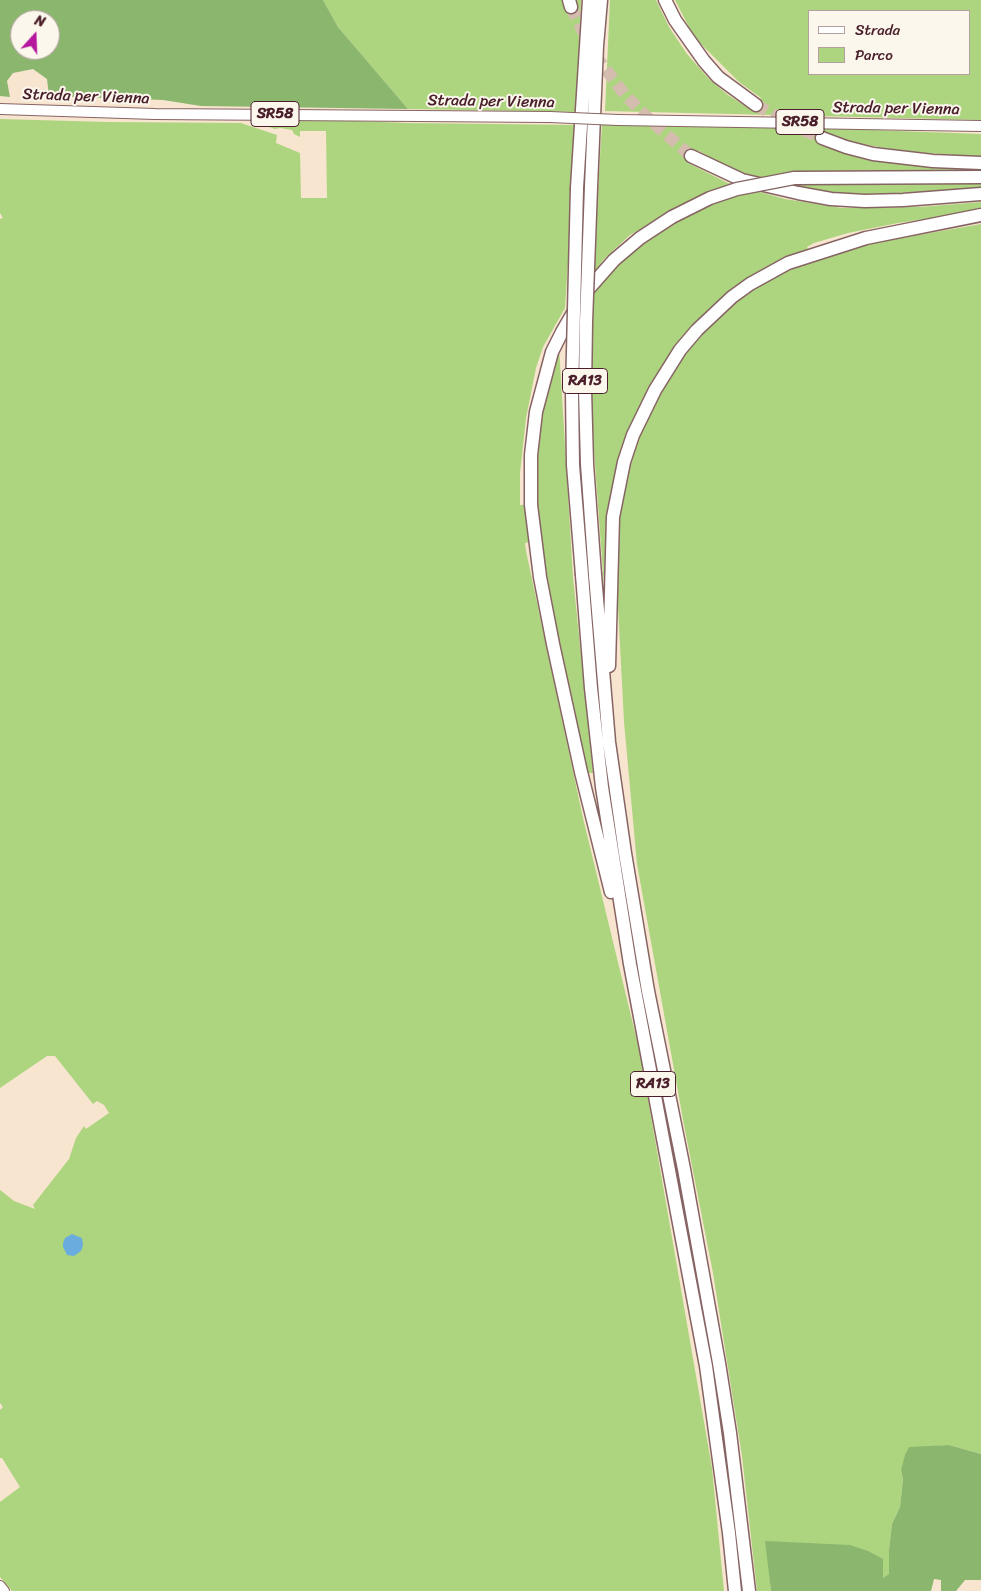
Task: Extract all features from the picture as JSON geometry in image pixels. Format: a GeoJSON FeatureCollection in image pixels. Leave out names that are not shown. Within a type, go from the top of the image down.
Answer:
{"type":"FeatureCollection","features":[{"type":"Feature","properties":{"kind":"highway","name":"RA13"},"geometry":{"type":"LineString","coordinates":[[589,0],[577,188],[572,327],[574,465],[617,798],[642,955],[684,1169],[727,1415],[749,1591]]}},
{"type":"Feature","properties":{"kind":"highway","name":"RA13"},"geometry":{"type":"LineString","coordinates":[[601,0],[597,46],[591,187],[585,390],[591,688],[602,787],[630,964],[706,1366],[727,1515],[735,1591]]}},
{"type":"Feature","properties":{"kind":"highway"},"geometry":{"type":"LineString","coordinates":[[665,0],[675,20],[704,61],[718,77],[756,106]]}},
{"type":"Feature","properties":{"kind":"highway"},"geometry":{"type":"LineString","coordinates":[[822,138],[846,148],[872,154],[981,164]]}},
{"type":"Feature","properties":{"kind":"highway"},"geometry":{"type":"LineString","coordinates":[[691,156],[742,180],[830,199],[865,201],[903,200],[981,194]]}},
{"type":"Feature","properties":{"kind":"highway"},"geometry":{"type":"LineString","coordinates":[[630,964],[591,815],[553,644],[535,542],[531,505],[531,455],[536,412],[552,352],[584,294],[621,254],[640,238],[672,217],[710,198],[737,189],[794,178],[981,177]]}},
{"type":"Feature","properties":{"kind":"highway"},"geometry":{"type":"LineString","coordinates":[[605,697],[610,664],[612,517],[622,469],[633,435],[643,413],[666,372],[697,330],[732,297],[750,284],[788,263],[866,238],[981,215]]}},
{"type":"Feature","properties":{"kind":"main road","name":"Strada per Vienna"},"geometry":{"type":"LineString","coordinates":[[0,109],[146,114],[550,117],[618,120],[981,126]]}},
{"type":"Feature","properties":{"kind":"main road"},"geometry":{"type":"LineString","coordinates":[[0,1586],[4,1591]]}},
{"type":"Feature","properties":{"kind":"green space"},"geometry":{"type":"Polygon","coordinates":[[[0,0],[323,0],[338,27],[408,109],[201,106],[163,100],[49,96],[47,79],[33,69],[13,73],[7,81],[10,97],[0,96],[0,0]]]}},
{"type":"Feature","properties":{"kind":"green space"},"geometry":{"type":"Polygon","coordinates":[[[323,0],[581,0],[577,112],[408,109],[338,27],[323,0]]]}},
{"type":"Feature","properties":{"kind":"green space"},"geometry":{"type":"Polygon","coordinates":[[[610,0],[656,0],[669,27],[687,54],[709,79],[728,95],[753,111],[761,98],[739,82],[694,37],[675,0],[981,0],[981,120],[605,111],[610,0]]]}},
{"type":"Feature","properties":{"kind":"green space"},"geometry":{"type":"Polygon","coordinates":[[[250,117],[408,123],[577,125],[565,308],[543,347],[536,368],[526,418],[520,473],[520,505],[531,505],[540,421],[559,347],[573,577],[593,773],[588,773],[563,662],[541,541],[525,543],[526,551],[583,818],[640,1053],[712,1468],[724,1591],[12,1591],[0,1577],[0,1502],[20,1487],[2,1458],[0,1458],[0,1410],[3,1407],[0,1403],[0,1190],[14,1201],[35,1209],[33,1205],[69,1159],[76,1138],[84,1126],[86,1129],[109,1113],[104,1105],[97,1101],[93,1104],[55,1056],[47,1056],[0,1088],[0,219],[3,218],[0,213],[0,119],[241,123],[277,135],[276,143],[300,153],[301,198],[327,198],[326,131],[300,131],[300,137],[294,134],[292,130],[275,129],[249,120],[250,117]]]}},
{"type":"Feature","properties":{"kind":"green space"},"geometry":{"type":"Polygon","coordinates":[[[602,124],[818,128],[981,134],[981,157],[902,151],[856,143],[824,132],[820,145],[864,158],[899,164],[974,171],[794,172],[794,182],[981,184],[981,190],[869,194],[829,193],[756,177],[725,166],[699,151],[691,156],[688,163],[728,183],[785,199],[842,208],[919,207],[981,202],[981,211],[898,223],[848,233],[814,243],[807,247],[813,260],[851,247],[981,224],[981,1454],[949,1445],[909,1448],[901,1470],[903,1479],[900,1507],[892,1524],[889,1574],[883,1578],[766,1541],[771,1591],[757,1591],[742,1456],[713,1273],[637,864],[624,722],[617,587],[604,586],[592,424],[592,288],[669,213],[630,235],[604,259],[593,274],[602,124]]]}},
{"type":"Feature","properties":{"kind":"green space"},"geometry":{"type":"Polygon","coordinates":[[[949,1445],[981,1454],[981,1580],[965,1580],[956,1591],[941,1591],[941,1580],[934,1579],[931,1591],[771,1591],[765,1541],[850,1545],[868,1551],[883,1559],[883,1578],[889,1574],[892,1524],[900,1507],[903,1479],[901,1470],[905,1455],[909,1447],[949,1445]]]}},
{"type":"Feature","properties":{"kind":"water"},"geometry":{"type":"Polygon","coordinates":[[[72,1234],[82,1238],[83,1245],[81,1251],[74,1256],[67,1255],[63,1247],[65,1238],[72,1234]]]}},
{"type":"Feature","properties":{"kind":"tunnel"},"geometry":{"type":"LineString","coordinates":[[571,7],[593,52],[625,95],[691,156]]}},
{"type":"Feature","properties":{"kind":"tunnel"},"geometry":{"type":"LineString","coordinates":[[756,105],[798,128],[822,138]]}}]}
